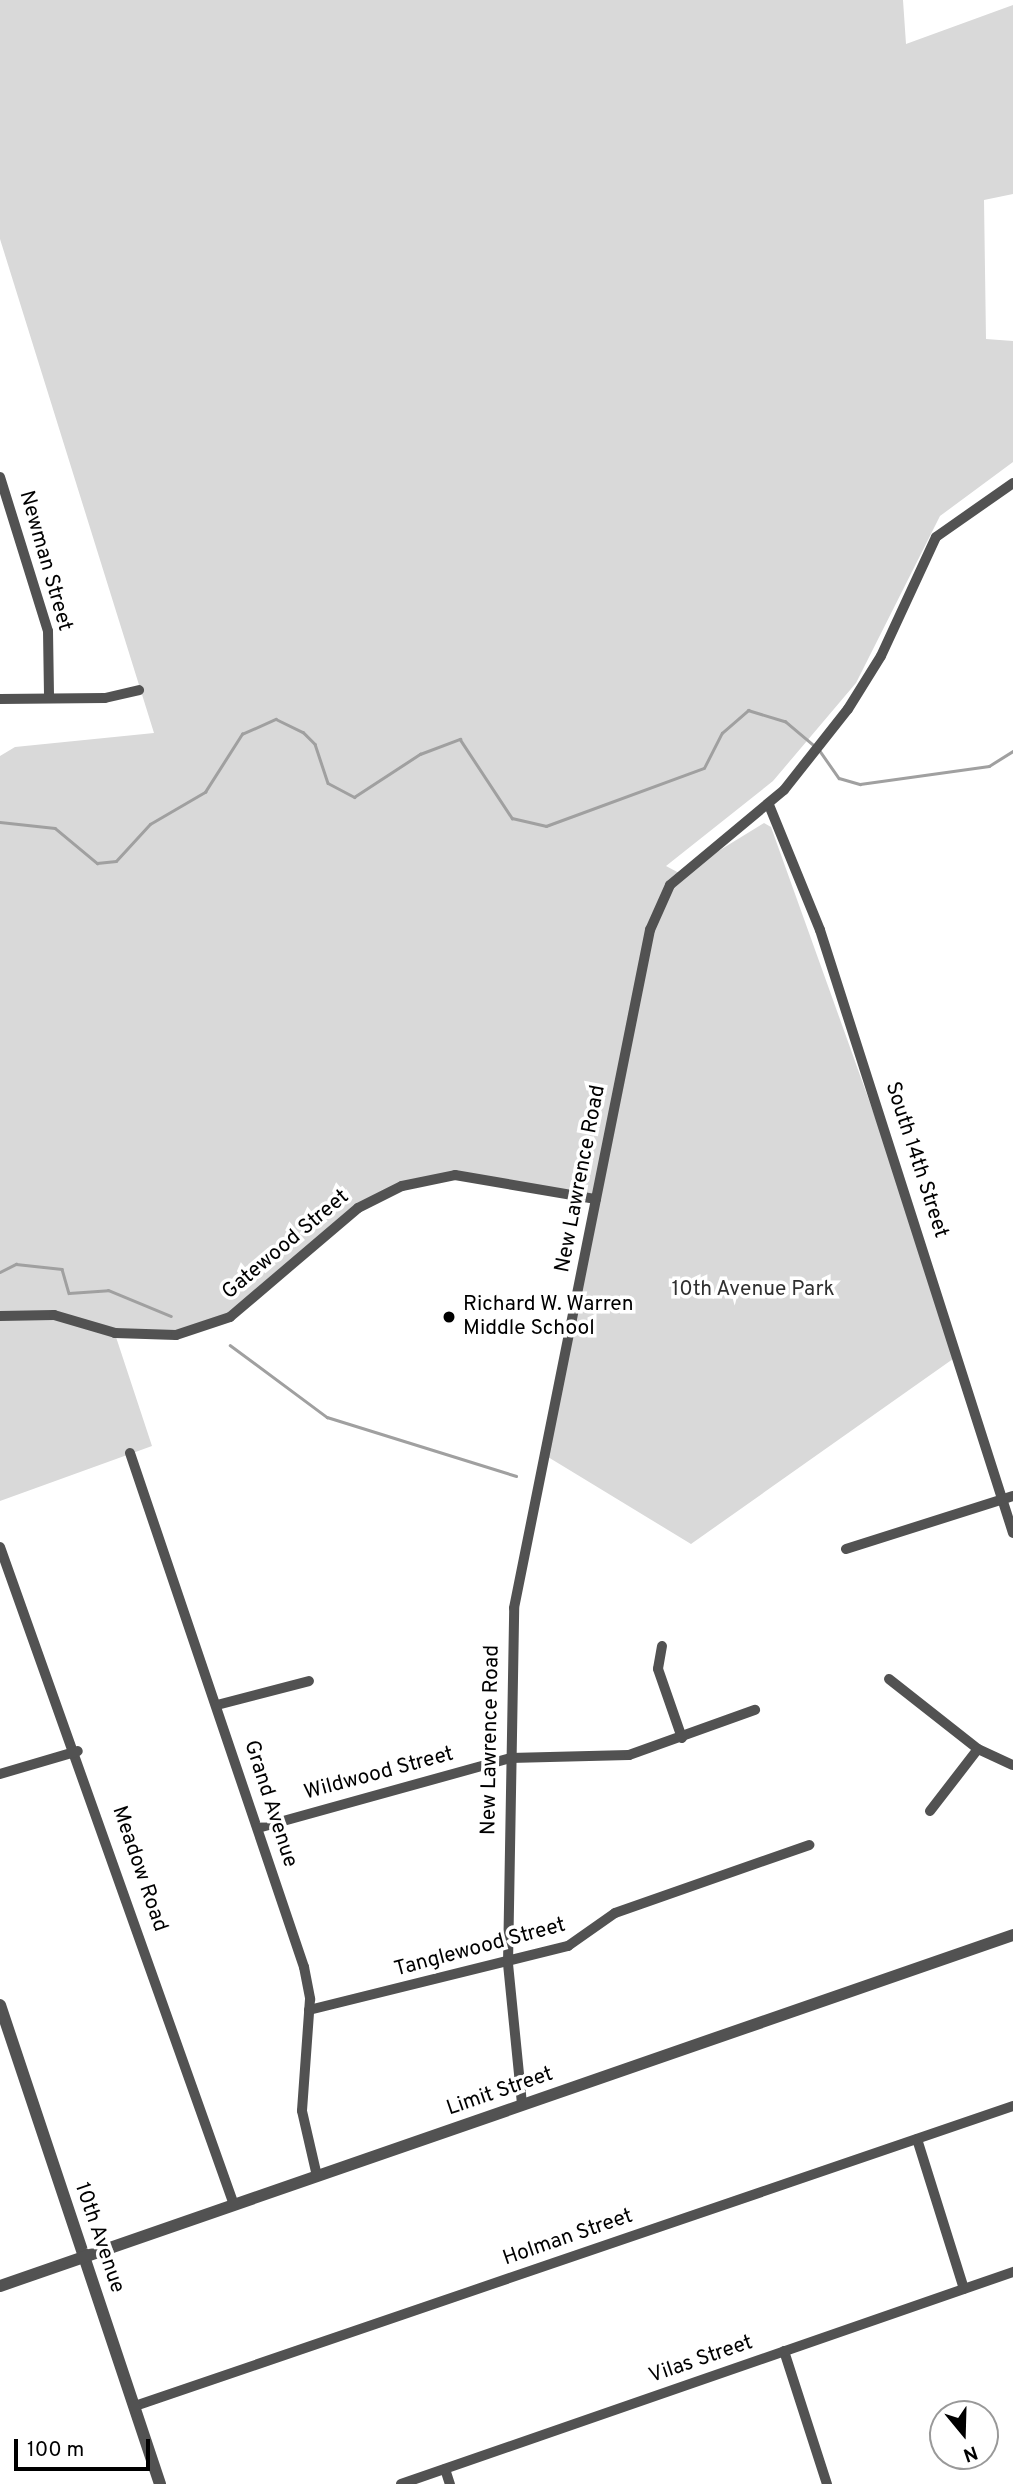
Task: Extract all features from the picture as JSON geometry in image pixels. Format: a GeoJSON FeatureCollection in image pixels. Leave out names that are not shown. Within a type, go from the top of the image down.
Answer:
{"type":"FeatureCollection","features":[{"type":"Feature","properties":{"kind":"street","name":"Newman Street"},"geometry":{"type":"LineString","coordinates":[[0,477],[48,631],[49,698]]}},
{"type":"Feature","properties":{"kind":"street","name":"New Lawrence Road"},"geometry":{"type":"LineString","coordinates":[[522,2104],[508,1964],[514,1608],[650,930],[663,896],[769,805],[804,768],[832,730],[881,656],[936,537],[1013,483]]}},
{"type":"Feature","properties":{"kind":"street"},"geometry":{"type":"LineString","coordinates":[[0,699],[105,698],[139,690]]}},
{"type":"Feature","properties":{"kind":"street","name":"South 14th Street"},"geometry":{"type":"LineString","coordinates":[[769,805],[824,942],[1013,1533]]}},
{"type":"Feature","properties":{"kind":"street","name":"Gatewood Street"},"geometry":{"type":"LineString","coordinates":[[0,1316],[54,1315],[115,1334],[176,1335],[230,1317],[358,1208],[402,1186],[455,1175],[596,1199]]}},
{"type":"Feature","properties":{"kind":"street","name":"Grand Avenue"},"geometry":{"type":"LineString","coordinates":[[130,1453],[304,1967],[309,2010],[302,2111],[317,2176]]}},
{"type":"Feature","properties":{"kind":"street"},"geometry":{"type":"LineString","coordinates":[[846,1549],[1013,1496]]}},
{"type":"Feature","properties":{"kind":"street","name":"Meadow Road"},"geometry":{"type":"LineString","coordinates":[[0,1548],[78,1751],[234,2205]]}},
{"type":"Feature","properties":{"kind":"street"},"geometry":{"type":"LineString","coordinates":[[662,1646],[658,1669],[682,1738]]}},
{"type":"Feature","properties":{"kind":"street"},"geometry":{"type":"LineString","coordinates":[[889,1679],[978,1749],[1013,1765]]}},
{"type":"Feature","properties":{"kind":"street"},"geometry":{"type":"LineString","coordinates":[[217,1705],[309,1681]]}},
{"type":"Feature","properties":{"kind":"street","name":"Wildwood Street"},"geometry":{"type":"LineString","coordinates":[[258,1828],[510,1758],[615,1758],[682,1738],[755,1710]]}},
{"type":"Feature","properties":{"kind":"street"},"geometry":{"type":"LineString","coordinates":[[930,1811],[978,1749]]}},
{"type":"Feature","properties":{"kind":"street"},"geometry":{"type":"LineString","coordinates":[[0,1774],[78,1751]]}},
{"type":"Feature","properties":{"kind":"street","name":"Tanglewood Street"},"geometry":{"type":"LineString","coordinates":[[309,2010],[508,1964],[585,1938],[635,1905],[809,1845]]}},
{"type":"Feature","properties":{"kind":"street","name":"Limit Street"},"geometry":{"type":"LineString","coordinates":[[0,2286],[1013,1935]]}},
{"type":"Feature","properties":{"kind":"street","name":"10th Avenue"},"geometry":{"type":"LineString","coordinates":[[0,2005],[160,2484]]}},
{"type":"Feature","properties":{"kind":"street","name":"Holman Street"},"geometry":{"type":"LineString","coordinates":[[135,2406],[1013,2106]]}},
{"type":"Feature","properties":{"kind":"street"},"geometry":{"type":"LineString","coordinates":[[916,2138],[964,2289]]}},
{"type":"Feature","properties":{"kind":"street","name":"Vilas Street"},"geometry":{"type":"LineString","coordinates":[[401,2484],[1013,2272]]}},
{"type":"Feature","properties":{"kind":"street"},"geometry":{"type":"LineString","coordinates":[[784,2351],[827,2484]]}},
{"type":"Feature","properties":{"kind":"street"},"geometry":{"type":"LineString","coordinates":[[445,2469],[450,2484]]}},
{"type":"Feature","properties":{"kind":"green space","name":"10th Avenue Park"},"geometry":{"type":"Polygon","coordinates":[[[0,0],[903,0],[906,44],[1013,5],[1013,194],[984,200],[986,339],[1013,341],[1013,462],[940,516],[856,683],[773,781],[666,866],[681,874],[764,823],[771,827],[960,1354],[691,1544],[548,1457],[596,1199],[455,1175],[380,1196],[230,1317],[176,1335],[115,1334],[152,1446],[0,1501],[0,756],[15,747],[154,733],[0,239],[0,0]]]}},
{"type":"Feature","properties":{"kind":"waterway"},"geometry":{"type":"LineString","coordinates":[[0,822],[55,828],[97,863],[116,861],[150,824],[205,792],[242,734],[276,719],[303,732],[315,744],[328,783],[354,797],[420,754],[460,739],[512,818],[546,826],[704,768],[722,733],[748,710],[785,721],[815,746]]}},
{"type":"Feature","properties":{"kind":"waterway"},"geometry":{"type":"LineString","coordinates":[[820,751],[839,778],[860,784],[989,766],[1013,751]]}},
{"type":"Feature","properties":{"kind":"waterway"},"geometry":{"type":"LineString","coordinates":[[0,1272],[16,1264],[62,1269],[69,1293],[108,1290],[171,1316]]}},
{"type":"Feature","properties":{"kind":"waterway"},"geometry":{"type":"LineString","coordinates":[[230,1345],[327,1417],[516,1476]]}},
{"type":"Feature","properties":{"kind":"place","name":"Richard W. Warren Middle School"},"geometry":{"type":"Point","coordinates":[449,1317]}}]}
